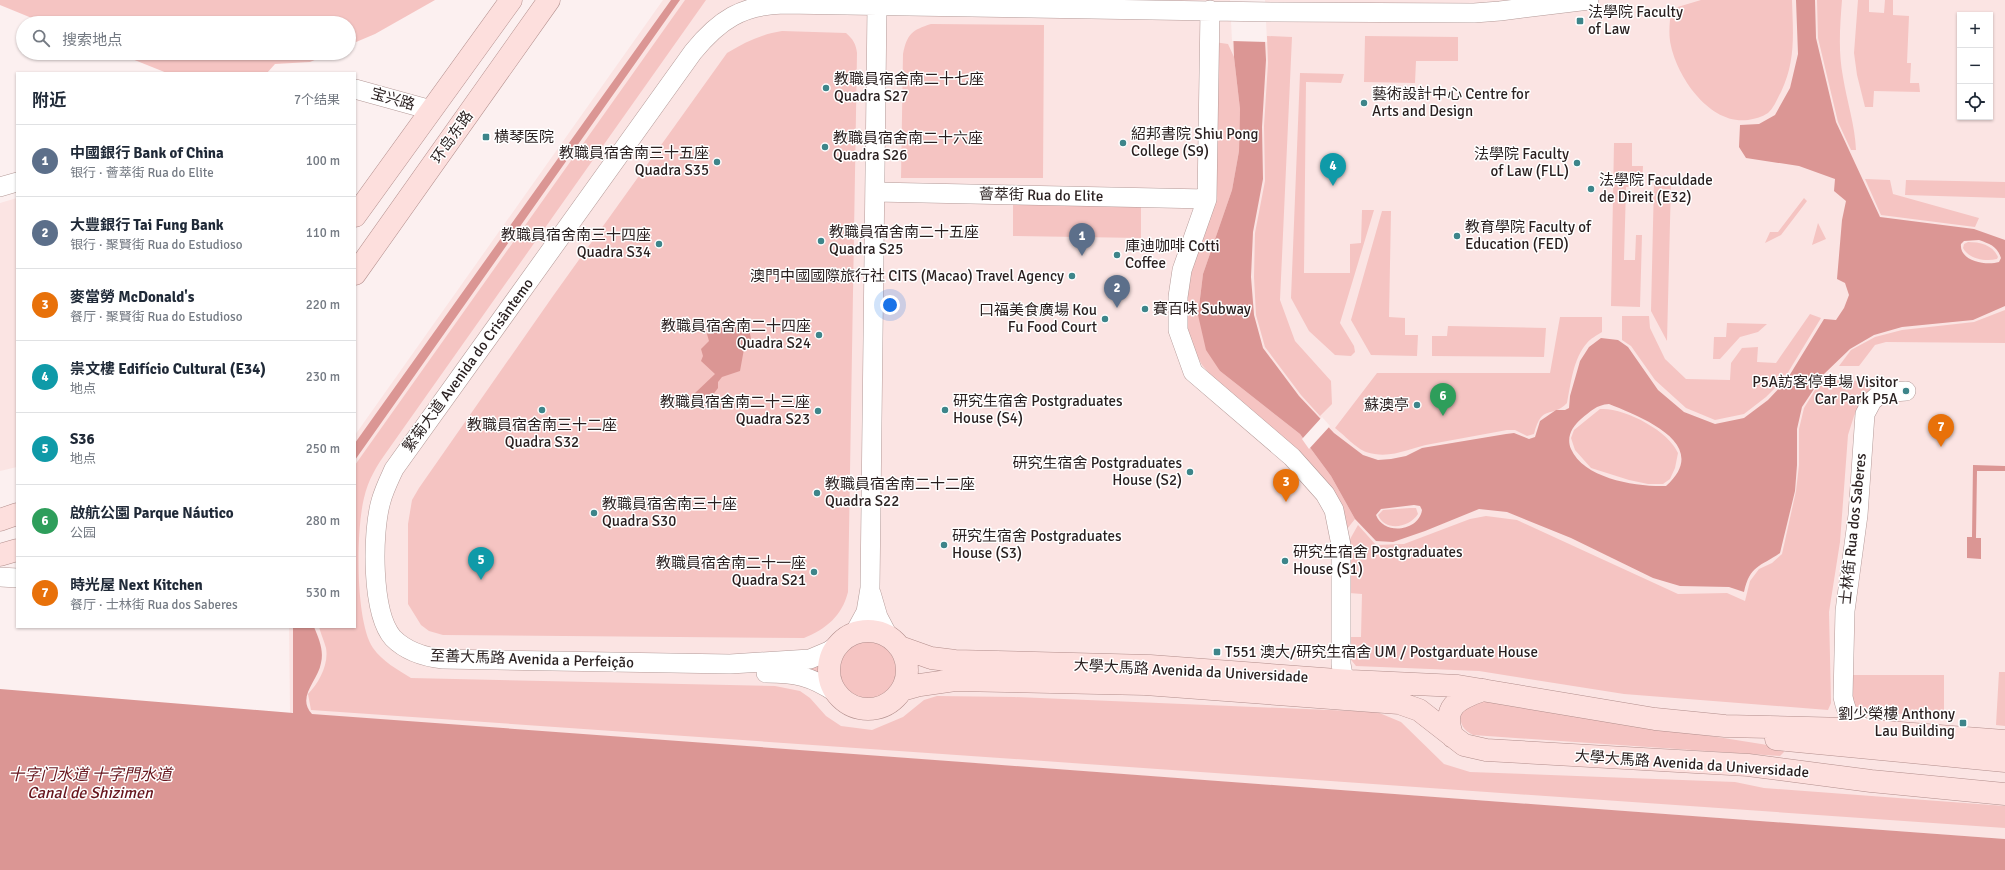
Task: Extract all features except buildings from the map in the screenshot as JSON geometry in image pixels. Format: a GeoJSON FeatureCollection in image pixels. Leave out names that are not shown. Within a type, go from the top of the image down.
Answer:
{"type":"FeatureCollection","features":[{"type":"Feature","properties":{"kind":"main road"},"geometry":{"type":"LineString","coordinates":[[356,215],[510,0]]}},
{"type":"Feature","properties":{"kind":"main road","name":"环岛东路"},"geometry":{"type":"LineString","coordinates":[[356,273],[549,0]]}},
{"type":"Feature","properties":{"kind":"main road"},"geometry":{"type":"LineString","coordinates":[[0,520],[16,514]]}},
{"type":"Feature","properties":{"kind":"main road"},"geometry":{"type":"LineString","coordinates":[[0,555],[16,550]]}},
{"type":"Feature","properties":{"kind":"main road"},"geometry":{"type":"LineString","coordinates":[[875,631],[894,642],[906,661],[907,676],[902,690],[895,699],[886,706],[875,709],[853,707],[843,701],[836,693],[829,677],[829,668],[834,652],[846,639],[875,631]]}},
{"type":"Feature","properties":{"kind":"main road","name":"大學大馬路 Avenida da Universidade"},"geometry":{"type":"LineString","coordinates":[[894,642],[932,658],[955,661],[1150,666],[1458,686],[1655,719],[1725,726],[1869,730],[2005,741]]}},
{"type":"Feature","properties":{"kind":"main road","name":"大學大馬路 Avenida da Universidade"},"geometry":{"type":"LineString","coordinates":[[902,690],[920,685],[955,680],[1144,684],[1399,703],[1419,710],[1464,745],[1486,750],[1748,765],[1871,781],[2005,794]]}},
{"type":"Feature","properties":{"kind":"main road"},"geometry":{"type":"LineString","coordinates":[[1453,737],[1449,726],[1449,719],[1453,707],[1462,698],[1483,690]]}},
{"type":"Feature","properties":{"kind":"main road"},"geometry":{"type":"LineString","coordinates":[[1725,726],[1765,738],[1793,742],[2005,761]]}},
{"type":"Feature","properties":{"kind":"main road"},"geometry":{"type":"LineString","coordinates":[[1748,765],[1843,768],[2005,782]]}},
{"type":"Feature","properties":{"kind":"street","name":"繁菊大道 Avenida do Crisântemo"},"geometry":{"type":"LineString","coordinates":[[378,516],[386,485],[403,455],[688,59],[709,34],[726,20],[739,12],[769,4],[877,6],[978,3],[1212,10],[1286,8],[1474,13],[1589,0]]}},
{"type":"Feature","properties":{"kind":"street"},"geometry":{"type":"LineString","coordinates":[[846,639],[866,612],[870,588],[877,6]]}},
{"type":"Feature","properties":{"kind":"street"},"geometry":{"type":"LineString","coordinates":[[1212,10],[1207,199],[1182,270],[1178,297],[1178,330],[1192,372],[1292,457],[1325,494],[1334,510],[1341,545],[1340,650],[1343,675],[1350,680]]}},
{"type":"Feature","properties":{"kind":"street","name":"宝兴路"},"geometry":{"type":"LineString","coordinates":[[356,89],[431,110]]}},
{"type":"Feature","properties":{"kind":"street"},"geometry":{"type":"LineString","coordinates":[[0,187],[16,182]]}},
{"type":"Feature","properties":{"kind":"street","name":"薈萃街 Rua do Elite"},"geometry":{"type":"LineString","coordinates":[[875,192],[1207,199]]}},
{"type":"Feature","properties":{"kind":"street","name":"士林街 Rua dos Saberes"},"geometry":{"type":"LineString","coordinates":[[1843,697],[1845,611],[1858,515],[1865,414],[1872,401],[1880,393],[1906,390]]}},
{"type":"Feature","properties":{"kind":"street","name":"至善大馬路 Avenida a Perfeição"},"geometry":{"type":"LineString","coordinates":[[378,516],[376,568],[379,609],[384,624],[393,638],[415,654],[443,659],[730,664],[810,658],[829,651],[846,639]]}},
{"type":"Feature","properties":{"kind":"street"},"geometry":{"type":"LineString","coordinates":[[0,578],[16,578]]}},
{"type":"Feature","properties":{"kind":"street"},"geometry":{"type":"LineString","coordinates":[[870,588],[878,617],[894,642]]}},
{"type":"Feature","properties":{"kind":"street"},"geometry":{"type":"LineString","coordinates":[[1320,678],[1329,675],[1336,668],[1336,659],[1340,650]]}},
{"type":"Feature","properties":{"kind":"street","name":"至善大馬路 Avenida a Perfeição"},"geometry":{"type":"LineString","coordinates":[[730,664],[766,673],[801,675],[812,679],[836,693]]}},
{"type":"Feature","properties":{"kind":"street"},"geometry":{"type":"LineString","coordinates":[[1816,728],[1829,720],[1843,697]]}},
{"type":"Feature","properties":{"kind":"street"},"geometry":{"type":"LineString","coordinates":[[1843,697],[1845,709],[1854,723],[1869,730]]}},
{"type":"Feature","properties":{"kind":"shaded area"},"geometry":{"type":"Polygon","coordinates":[[[0,0],[435,0],[375,34],[356,42],[356,16],[27,16],[0,5],[0,0]]]}},
{"type":"Feature","properties":{"kind":"shaded area"},"geometry":{"type":"Polygon","coordinates":[[[663,0],[2005,0],[2005,839],[290,713],[289,628],[356,628],[356,434],[663,0]]]}},
{"type":"Feature","properties":{"kind":"shaded area"},"geometry":{"type":"Polygon","coordinates":[[[685,0],[706,0],[384,456],[370,479],[361,513],[360,531],[359,575],[363,618],[367,635],[377,653],[411,678],[775,686],[800,691],[810,698],[826,716],[841,726],[872,730],[903,717],[924,700],[937,696],[1014,697],[1377,712],[1401,722],[1444,764],[1470,772],[1735,782],[1764,788],[2005,806],[2005,828],[311,710],[308,694],[316,684],[325,667],[327,654],[319,628],[356,628],[356,464],[685,0]]]}},
{"type":"Feature","properties":{"kind":"shaded area"},"geometry":{"type":"Polygon","coordinates":[[[1701,0],[1792,0],[1792,47],[1789,69],[1781,92],[1768,113],[1758,118],[1734,120],[1721,115],[1709,107],[1688,85],[1675,59],[1671,46],[1671,9],[1701,0]]]}},
{"type":"Feature","properties":{"kind":"shaded area"},"geometry":{"type":"Polygon","coordinates":[[[1817,0],[1842,0],[1840,58],[1856,150],[1851,150],[1838,122],[1818,38],[1817,0]]]}},
{"type":"Feature","properties":{"kind":"shaded area"},"geometry":{"type":"Polygon","coordinates":[[[1858,0],[1869,0],[1869,12],[1884,13],[1885,0],[1893,0],[1893,15],[1909,16],[1907,63],[1911,63],[1910,83],[1919,83],[1920,92],[1874,91],[1873,107],[1865,107],[1857,75],[1854,53],[1858,0]]]}},
{"type":"Feature","properties":{"kind":"shaded area"},"geometry":{"type":"Polygon","coordinates":[[[931,24],[1044,25],[1043,178],[901,178],[903,54],[906,42],[911,34],[919,28],[931,24]]]}},
{"type":"Feature","properties":{"kind":"shaded area"},"geometry":{"type":"Polygon","coordinates":[[[782,31],[846,33],[854,42],[857,53],[848,592],[842,608],[826,626],[804,638],[443,635],[429,631],[421,625],[408,604],[408,524],[412,500],[419,488],[553,296],[727,53],[754,39],[782,31]]]}},
{"type":"Feature","properties":{"kind":"shaded area"},"geometry":{"type":"Polygon","coordinates":[[[1267,36],[1292,37],[1280,300],[1295,341],[1331,381],[1332,404],[1320,416],[1301,395],[1265,347],[1256,315],[1254,277],[1255,233],[1265,181],[1264,126],[1268,63],[1267,36]]]}},
{"type":"Feature","properties":{"kind":"shaded area"},"geometry":{"type":"Polygon","coordinates":[[[1365,36],[1458,37],[1458,61],[1416,61],[1415,83],[1364,82],[1365,36]]]}},
{"type":"Feature","properties":{"kind":"shaded area"},"geometry":{"type":"Polygon","coordinates":[[[1214,42],[1228,44],[1234,57],[1240,109],[1239,151],[1232,190],[1203,274],[1198,315],[1220,371],[1300,434],[1331,476],[1355,519],[1347,529],[1202,365],[1188,339],[1185,286],[1201,235],[1214,42]]]}},
{"type":"Feature","properties":{"kind":"shaded area"},"geometry":{"type":"Polygon","coordinates":[[[134,60],[315,60],[310,62],[275,64],[268,72],[164,72],[134,60]]]}},
{"type":"Feature","properties":{"kind":"shaded area"},"geometry":{"type":"Polygon","coordinates":[[[1300,73],[1344,74],[1341,83],[1306,82],[1304,273],[1350,273],[1350,244],[1361,243],[1362,210],[1374,210],[1340,323],[1354,346],[1355,352],[1351,356],[1335,355],[1309,331],[1291,298],[1300,73]]]}},
{"type":"Feature","properties":{"kind":"shaded area"},"geometry":{"type":"Polygon","coordinates":[[[1614,143],[1632,143],[1632,166],[1643,166],[1642,187],[1626,187],[1624,260],[1635,260],[1636,235],[1642,235],[1640,307],[1611,306],[1614,143]]]}},
{"type":"Feature","properties":{"kind":"shaded area"},"geometry":{"type":"Polygon","coordinates":[[[1865,179],[1890,180],[1893,194],[1979,218],[1975,227],[1881,215],[1865,179]]]}},
{"type":"Feature","properties":{"kind":"shaded area"},"geometry":{"type":"Polygon","coordinates":[[[1906,180],[2005,182],[2005,198],[1905,195],[1906,180]]]}},
{"type":"Feature","properties":{"kind":"shaded area"},"geometry":{"type":"Polygon","coordinates":[[[1654,182],[1671,183],[1667,341],[1651,311],[1654,182]]]}},
{"type":"Feature","properties":{"kind":"shaded area"},"geometry":{"type":"Polygon","coordinates":[[[16,198],[16,467],[0,471],[0,203],[16,198]]]}},
{"type":"Feature","properties":{"kind":"shaded area"},"geometry":{"type":"Polygon","coordinates":[[[1804,198],[1807,201],[1781,235],[1765,243],[1770,232],[1778,232],[1804,198]]]}},
{"type":"Feature","properties":{"kind":"shaded area"},"geometry":{"type":"Polygon","coordinates":[[[1013,204],[1141,206],[1141,238],[1013,236],[1013,204]]]}},
{"type":"Feature","properties":{"kind":"shaded area"},"geometry":{"type":"Polygon","coordinates":[[[1382,211],[1391,211],[1389,317],[1405,318],[1405,335],[1418,335],[1417,356],[1371,355],[1351,320],[1382,211]]]}},
{"type":"Feature","properties":{"kind":"shaded area"},"geometry":{"type":"Polygon","coordinates":[[[1818,223],[1826,239],[1812,245],[1818,223]]]}},
{"type":"Feature","properties":{"kind":"shaded area"},"geometry":{"type":"Polygon","coordinates":[[[1968,242],[1986,245],[1996,253],[1998,257],[1997,259],[1983,260],[1969,255],[1963,248],[1964,244],[1968,242]]]}},
{"type":"Feature","properties":{"kind":"shaded area"},"geometry":{"type":"Polygon","coordinates":[[[2005,310],[2005,343],[1886,342],[1875,345],[1859,366],[1839,366],[1851,350],[1875,337],[1902,330],[1974,322],[2005,310]]]}},
{"type":"Feature","properties":{"kind":"shaded area"},"geometry":{"type":"Polygon","coordinates":[[[1810,314],[1821,318],[1784,379],[1766,397],[1744,414],[1715,420],[1686,408],[1655,380],[1631,346],[1622,340],[1622,316],[1649,316],[1650,328],[1665,359],[1686,379],[1730,380],[1731,363],[1742,348],[1758,347],[1757,362],[1776,363],[1810,314]]]}},
{"type":"Feature","properties":{"kind":"shaded area"},"geometry":{"type":"Polygon","coordinates":[[[1560,317],[1602,317],[1602,332],[1588,342],[1582,349],[1573,372],[1567,403],[1561,408],[1540,418],[1534,434],[1527,436],[1515,430],[1507,430],[1431,444],[1383,455],[1362,450],[1335,428],[1377,373],[1550,373],[1560,317]]]}},
{"type":"Feature","properties":{"kind":"shaded area"},"geometry":{"type":"Polygon","coordinates":[[[1727,323],[1767,324],[1758,332],[1740,337],[1720,359],[1713,359],[1714,337],[1726,337],[1727,323]]]}},
{"type":"Feature","properties":{"kind":"shaded area"},"geometry":{"type":"Polygon","coordinates":[[[1448,326],[1546,328],[1544,357],[1432,356],[1432,336],[1447,336],[1448,326]]]}},
{"type":"Feature","properties":{"kind":"shaded area"},"geometry":{"type":"Polygon","coordinates":[[[1821,380],[1877,381],[1863,398],[1854,416],[1848,435],[1840,542],[1829,612],[1831,703],[1828,710],[1624,694],[1479,671],[1356,666],[1348,656],[1347,637],[1361,637],[1362,594],[1349,593],[1349,541],[1358,525],[1376,545],[1404,544],[1470,519],[1486,516],[1517,520],[1678,594],[1727,593],[1745,601],[1750,581],[1759,569],[1772,563],[1782,554],[1796,491],[1799,465],[1799,429],[1804,408],[1821,380]]]}},
{"type":"Feature","properties":{"kind":"shaded area"},"geometry":{"type":"Polygon","coordinates":[[[1600,409],[1610,409],[1633,416],[1656,429],[1673,445],[1678,453],[1675,468],[1670,479],[1663,484],[1648,484],[1629,480],[1591,468],[1575,450],[1571,438],[1574,430],[1600,409]]]}},
{"type":"Feature","properties":{"kind":"shaded area"},"geometry":{"type":"Polygon","coordinates":[[[1416,508],[1418,514],[1414,519],[1403,525],[1391,526],[1386,524],[1378,515],[1383,510],[1416,508]]]}},
{"type":"Feature","properties":{"kind":"shaded area"},"geometry":{"type":"Polygon","coordinates":[[[862,641],[874,641],[889,649],[897,664],[897,676],[889,691],[874,699],[862,699],[847,691],[839,676],[839,664],[847,649],[862,641]]]}},
{"type":"Feature","properties":{"kind":"shaded area"},"geometry":{"type":"Polygon","coordinates":[[[826,661],[824,677],[800,667],[826,661]]]}},
{"type":"Feature","properties":{"kind":"shaded area"},"geometry":{"type":"Polygon","coordinates":[[[1999,672],[2005,672],[2005,726],[1996,725],[1999,672]]]}},
{"type":"Feature","properties":{"kind":"shaded area"},"geometry":{"type":"Polygon","coordinates":[[[1847,675],[1944,675],[1944,716],[1847,711],[1847,675]]]}},
{"type":"Feature","properties":{"kind":"shaded area"},"geometry":{"type":"Polygon","coordinates":[[[1478,699],[1780,747],[1784,752],[1780,756],[1473,735],[1463,726],[1460,713],[1478,699]]]}},
{"type":"Feature","properties":{"kind":"water"},"geometry":{"type":"Polygon","coordinates":[[[671,0],[680,0],[356,459],[356,442],[671,0]]]}},
{"type":"Feature","properties":{"kind":"water"},"geometry":{"type":"Polygon","coordinates":[[[1232,0],[1263,1],[1266,60],[1262,127],[1263,179],[1253,232],[1251,277],[1254,315],[1263,348],[1299,396],[1334,433],[1363,455],[1378,460],[1406,456],[1422,448],[1506,434],[1514,433],[1529,439],[1535,437],[1540,421],[1556,410],[1565,410],[1569,408],[1570,396],[1580,361],[1589,347],[1601,338],[1618,340],[1628,347],[1658,390],[1684,412],[1715,424],[1744,418],[1768,400],[1786,381],[1824,319],[1836,320],[1844,308],[1849,295],[1845,283],[1837,279],[1842,220],[1846,201],[1834,191],[1835,179],[1799,166],[1746,158],[1739,147],[1740,125],[1759,124],[1775,115],[1790,88],[1798,54],[1796,0],[1815,0],[1816,38],[1836,122],[1880,217],[1974,229],[2005,240],[2005,306],[1973,320],[1902,327],[1874,335],[1850,349],[1824,374],[1802,407],[1797,429],[1795,491],[1780,553],[1761,564],[1753,571],[1746,583],[1744,592],[1729,587],[1680,586],[1653,578],[1571,538],[1507,512],[1479,509],[1393,542],[1376,541],[1355,519],[1331,476],[1300,434],[1220,371],[1206,350],[1198,315],[1203,274],[1232,190],[1239,151],[1240,109],[1234,57],[1232,0]],[[1979,240],[1964,241],[1961,244],[1964,255],[1981,263],[1999,262],[2001,258],[1995,248],[1990,244],[1979,240]],[[1609,404],[1594,409],[1581,419],[1571,432],[1569,440],[1571,449],[1578,459],[1587,468],[1612,479],[1641,485],[1666,486],[1678,471],[1681,457],[1677,445],[1667,434],[1638,416],[1609,404]],[[1414,505],[1381,509],[1376,515],[1380,522],[1393,528],[1401,528],[1415,523],[1422,510],[1420,506],[1414,505]]]}},
{"type":"Feature","properties":{"kind":"water"},"geometry":{"type":"Polygon","coordinates":[[[715,318],[730,327],[746,325],[749,328],[751,339],[744,349],[740,371],[722,377],[718,382],[718,388],[712,396],[700,396],[694,394],[715,374],[701,361],[703,356],[701,349],[709,341],[707,334],[707,322],[715,318]]]}},
{"type":"Feature","properties":{"kind":"water"},"geometry":{"type":"Polygon","coordinates":[[[1973,465],[2005,466],[2005,471],[1977,471],[1976,538],[1981,538],[1981,559],[1967,558],[1967,537],[1972,537],[1973,465]]]}},
{"type":"Feature","properties":{"kind":"water","name":"十字门水道 十字門水道 Canal de Shizimen"},"geometry":{"type":"Polygon","coordinates":[[[293,628],[314,628],[318,636],[322,658],[319,670],[307,695],[306,701],[312,714],[2005,839],[2005,870],[0,870],[0,689],[293,713],[293,628]]]}},
{"type":"Feature","properties":{"kind":"pier"},"geometry":{"type":"Polygon","coordinates":[[[1230,0],[1265,0],[1267,42],[1232,41],[1230,0]]]}},
{"type":"Feature","properties":{"kind":"pier"},"geometry":{"type":"Polygon","coordinates":[[[1322,417],[1330,426],[1309,449],[1302,439],[1322,417]]]}},
{"type":"Feature","properties":{"kind":"place","name":"法學院 Faculty of Law"},"geometry":{"type":"Point","coordinates":[1580,21]}},
{"type":"Feature","properties":{"kind":"place","name":"教職員宿舍南二十七座 Quadra S27"},"geometry":{"type":"Point","coordinates":[826,88]}},
{"type":"Feature","properties":{"kind":"place","name":"藝術設計中心 Centre for Arts and Design"},"geometry":{"type":"Point","coordinates":[1364,103]}},
{"type":"Feature","properties":{"kind":"place","name":"横琴医院"},"geometry":{"type":"Point","coordinates":[486,137]}},
{"type":"Feature","properties":{"kind":"place","name":"紹邦書院 Shiu Pong College (S9)"},"geometry":{"type":"Point","coordinates":[1123,143]}},
{"type":"Feature","properties":{"kind":"place","name":"教職員宿舍南二十六座 Quadra S26"},"geometry":{"type":"Point","coordinates":[825,147]}},
{"type":"Feature","properties":{"kind":"place","name":"教職員宿舍南三十五座 Quadra S35"},"geometry":{"type":"Point","coordinates":[717,162]}},
{"type":"Feature","properties":{"kind":"place","name":"法學院 Faculty of Law (FLL)"},"geometry":{"type":"Point","coordinates":[1577,163]}},
{"type":"Feature","properties":{"kind":"place","name":"祟文樓 Edifício Cultural (E34)"},"geometry":{"type":"Point","coordinates":[1333,186]}},
{"type":"Feature","properties":{"kind":"place","name":"法學院 Faculdade de Direit (E32)"},"geometry":{"type":"Point","coordinates":[1591,189]}},
{"type":"Feature","properties":{"kind":"place","name":"教育學院 Faculty of Education (FED)"},"geometry":{"type":"Point","coordinates":[1457,236]}},
{"type":"Feature","properties":{"kind":"place","name":"教職員宿舍南二十五座 Quadra S25"},"geometry":{"type":"Point","coordinates":[821,241]}},
{"type":"Feature","properties":{"kind":"place","name":"教職員宿舍南三十四座 Quadra S34"},"geometry":{"type":"Point","coordinates":[659,244]}},
{"type":"Feature","properties":{"kind":"place","name":"庫迪咖啡 Cotti Coffee"},"geometry":{"type":"Point","coordinates":[1117,255]}},
{"type":"Feature","properties":{"kind":"place","name":"中國銀行 Bank of China"},"geometry":{"type":"Point","coordinates":[1082,256]}},
{"type":"Feature","properties":{"kind":"place","name":"澳門中國國際旅行社 CITS (Macao) Travel Agency"},"geometry":{"type":"Point","coordinates":[1072,276]}},
{"type":"Feature","properties":{"kind":"place","name":"大豐銀行 Tai Fung Bank"},"geometry":{"type":"Point","coordinates":[1117,308]}},
{"type":"Feature","properties":{"kind":"place","name":"賽百味 Subway"},"geometry":{"type":"Point","coordinates":[1145,309]}},
{"type":"Feature","properties":{"kind":"place","name":"口福美食廣場 Kou Fu Food Court"},"geometry":{"type":"Point","coordinates":[1105,319]}},
{"type":"Feature","properties":{"kind":"place","name":"教職員宿舍南二十四座 Quadra S24"},"geometry":{"type":"Point","coordinates":[819,335]}},
{"type":"Feature","properties":{"kind":"place","name":"P5A訪客停車場 Visitor Car Park P5A"},"geometry":{"type":"Point","coordinates":[1906,391]}},
{"type":"Feature","properties":{"kind":"place","name":"蘇澳亭"},"geometry":{"type":"Point","coordinates":[1417,405]}},
{"type":"Feature","properties":{"kind":"place","name":"教職員宿舍南三十二座 Quadra S32"},"geometry":{"type":"Point","coordinates":[542,410]}},
{"type":"Feature","properties":{"kind":"place","name":"研究生宿舍 Postgraduates House (S4)"},"geometry":{"type":"Point","coordinates":[945,410]}},
{"type":"Feature","properties":{"kind":"place","name":"教職員宿舍南二十三座 Quadra S23"},"geometry":{"type":"Point","coordinates":[818,411]}},
{"type":"Feature","properties":{"kind":"place","name":"啟航公園 Parque Náutico"},"geometry":{"type":"Point","coordinates":[1443,416]}},
{"type":"Feature","properties":{"kind":"place","name":"時光屋 Next Kitchen"},"geometry":{"type":"Point","coordinates":[1941,447]}},
{"type":"Feature","properties":{"kind":"place","name":"研究生宿舍 Postgraduates House (S2)"},"geometry":{"type":"Point","coordinates":[1190,472]}},
{"type":"Feature","properties":{"kind":"place","name":"教職員宿舍南二十二座 Quadra S22"},"geometry":{"type":"Point","coordinates":[817,493]}},
{"type":"Feature","properties":{"kind":"place","name":"麥當勞 McDonald's"},"geometry":{"type":"Point","coordinates":[1286,502]}},
{"type":"Feature","properties":{"kind":"place","name":"教職員宿舍南三十座 Quadra S30"},"geometry":{"type":"Point","coordinates":[594,513]}},
{"type":"Feature","properties":{"kind":"place","name":"研究生宿舍 Postgraduates House (S3)"},"geometry":{"type":"Point","coordinates":[944,545]}},
{"type":"Feature","properties":{"kind":"place","name":"研究生宿舍 Postgraduates House (S1)"},"geometry":{"type":"Point","coordinates":[1285,561]}},
{"type":"Feature","properties":{"kind":"place","name":"教職員宿舍南二十一座 Quadra S21"},"geometry":{"type":"Point","coordinates":[814,572]}},
{"type":"Feature","properties":{"kind":"place","name":"S36"},"geometry":{"type":"Point","coordinates":[481,580]}},
{"type":"Feature","properties":{"kind":"place","name":"T551 澳大/研究生宿舍 UM / Postgarduate House"},"geometry":{"type":"Point","coordinates":[1217,652]}},
{"type":"Feature","properties":{"kind":"place","name":"劉少榮樓 Anthony Lau Building"},"geometry":{"type":"Point","coordinates":[1963,723]}}]}
